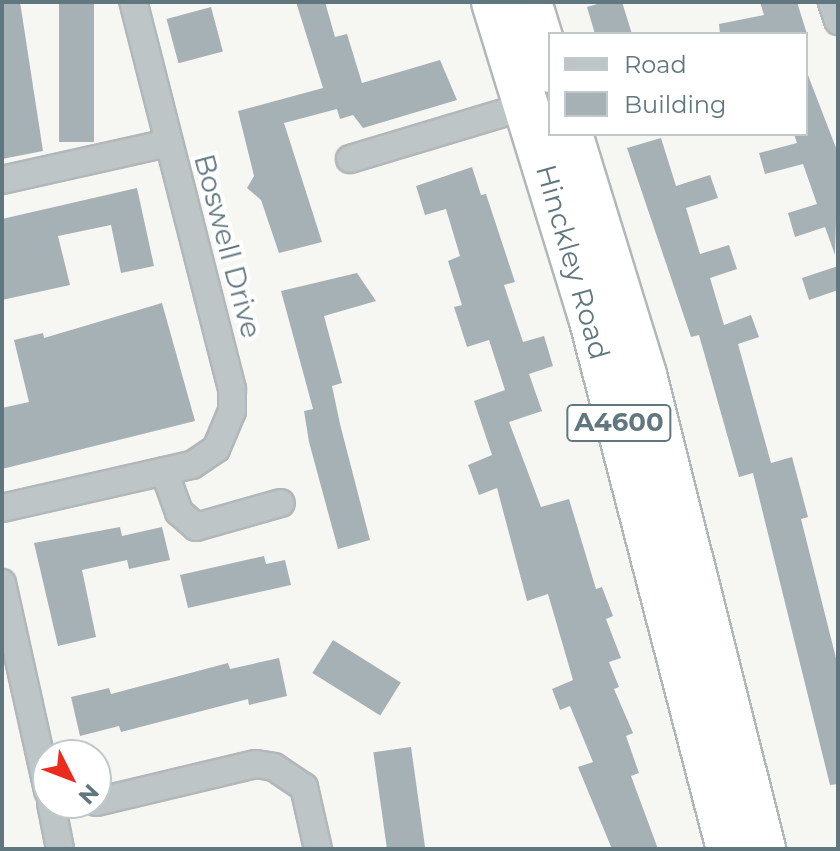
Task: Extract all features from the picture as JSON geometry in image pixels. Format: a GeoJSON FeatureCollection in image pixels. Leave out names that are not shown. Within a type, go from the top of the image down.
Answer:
{"type":"FeatureCollection","features":[{"type":"Feature","properties":{"kind":"highway","name":"Hinckley Road"},"geometry":{"type":"LineString","coordinates":[[494,2],[538,88]]}},
{"type":"Feature","properties":{"kind":"highway","name":"Hinckley Road"},"geometry":{"type":"LineString","coordinates":[[529,2],[538,88],[548,131]]}},
{"type":"Feature","properties":{"kind":"highway","name":"Hinckley Road"},"geometry":{"type":"LineString","coordinates":[[549,136],[591,317],[729,849]]}},
{"type":"Feature","properties":{"kind":"highway","name":"Hinckley Road"},"geometry":{"type":"LineString","coordinates":[[571,136],[644,375],[763,849]]}},
{"type":"Feature","properties":{"kind":"street","name":"Boswell Drive"},"geometry":{"type":"LineString","coordinates":[[2,508],[192,465],[216,449],[232,411],[232,389],[133,2]]}},
{"type":"Feature","properties":{"kind":"street"},"geometry":{"type":"LineString","coordinates":[[832,2],[838,21]]}},
{"type":"Feature","properties":{"kind":"street"},"geometry":{"type":"LineString","coordinates":[[350,159],[538,88]]}},
{"type":"Feature","properties":{"kind":"street"},"geometry":{"type":"LineString","coordinates":[[2,180],[168,143]]}},
{"type":"Feature","properties":{"kind":"street"},"geometry":{"type":"LineString","coordinates":[[164,471],[179,512],[196,527],[281,503]]}},
{"type":"Feature","properties":{"kind":"street"},"geometry":{"type":"LineString","coordinates":[[2,583],[36,739]]}},
{"type":"Feature","properties":{"kind":"street"},"geometry":{"type":"LineString","coordinates":[[112,798],[256,764],[274,767],[304,787],[318,849]]}},
{"type":"Feature","properties":{"kind":"street"},"geometry":{"type":"LineString","coordinates":[[54,819],[60,849]]}},
{"type":"Feature","properties":{"kind":"building"},"geometry":{"type":"Polygon","coordinates":[[[2,2],[20,2],[43,151],[2,159],[2,2]]]}},
{"type":"Feature","properties":{"kind":"building"},"geometry":{"type":"Polygon","coordinates":[[[59,2],[94,2],[94,142],[59,142],[59,2]]]}},
{"type":"Feature","properties":{"kind":"building"},"geometry":{"type":"Polygon","coordinates":[[[296,2],[325,2],[335,37],[347,34],[362,83],[440,60],[457,100],[363,128],[353,115],[340,119],[337,109],[284,123],[322,242],[279,253],[261,200],[247,188],[254,176],[238,111],[323,88],[296,2]]]}},
{"type":"Feature","properties":{"kind":"building"},"geometry":{"type":"Polygon","coordinates":[[[604,2],[622,2],[631,32],[594,32],[587,7],[604,2]]]}},
{"type":"Feature","properties":{"kind":"building"},"geometry":{"type":"Polygon","coordinates":[[[760,2],[797,2],[806,32],[720,32],[719,24],[764,15],[760,2]]]}},
{"type":"Feature","properties":{"kind":"building"},"geometry":{"type":"Polygon","coordinates":[[[211,7],[223,51],[178,63],[167,19],[211,7]]]}},
{"type":"Feature","properties":{"kind":"building"},"geometry":{"type":"Polygon","coordinates":[[[808,75],[838,153],[835,255],[825,227],[795,237],[788,213],[817,204],[803,164],[765,174],[759,153],[797,143],[795,136],[808,136],[808,75]]]}},
{"type":"Feature","properties":{"kind":"building"},"geometry":{"type":"Polygon","coordinates":[[[661,138],[676,186],[710,175],[718,198],[686,208],[700,254],[729,245],[737,269],[710,278],[724,325],[751,315],[759,337],[738,344],[771,463],[792,457],[808,517],[801,519],[838,666],[838,784],[830,785],[753,473],[739,477],[699,335],[691,337],[627,148],[661,138]]]}},
{"type":"Feature","properties":{"kind":"building"},"geometry":{"type":"Polygon","coordinates":[[[472,167],[481,195],[486,194],[515,282],[504,285],[523,342],[544,336],[553,366],[529,374],[542,411],[509,422],[541,507],[569,499],[596,589],[602,587],[613,616],[606,619],[621,658],[609,662],[619,687],[614,689],[633,733],[626,736],[639,773],[631,776],[658,849],[612,849],[578,767],[593,762],[570,706],[560,710],[552,689],[573,680],[548,594],[527,601],[497,488],[479,495],[468,465],[492,455],[474,401],[505,390],[489,340],[467,347],[454,307],[462,305],[448,261],[460,256],[446,209],[425,215],[416,186],[472,167]]]}},
{"type":"Feature","properties":{"kind":"building"},"geometry":{"type":"Polygon","coordinates":[[[137,188],[154,266],[121,273],[111,225],[58,236],[70,285],[2,300],[2,219],[137,188]]]}},
{"type":"Feature","properties":{"kind":"building"},"geometry":{"type":"Polygon","coordinates":[[[838,266],[838,290],[809,300],[802,278],[838,266]]]}},
{"type":"Feature","properties":{"kind":"building"},"geometry":{"type":"Polygon","coordinates":[[[357,273],[376,301],[324,316],[342,383],[332,386],[370,540],[338,549],[309,442],[304,411],[313,409],[281,291],[357,273]]]}},
{"type":"Feature","properties":{"kind":"building"},"geometry":{"type":"Polygon","coordinates":[[[162,303],[195,421],[2,469],[2,408],[29,402],[14,340],[43,333],[44,338],[162,303]]]}},
{"type":"Feature","properties":{"kind":"building"},"geometry":{"type":"Polygon","coordinates":[[[120,527],[122,536],[162,527],[170,560],[129,569],[127,560],[82,570],[96,637],[58,646],[34,543],[120,527]]]}},
{"type":"Feature","properties":{"kind":"building"},"geometry":{"type":"Polygon","coordinates":[[[264,556],[266,564],[285,560],[291,585],[188,608],[180,575],[264,556]]]}},
{"type":"Feature","properties":{"kind":"building"},"geometry":{"type":"Polygon","coordinates":[[[333,640],[401,682],[380,715],[312,673],[333,640]]]}},
{"type":"Feature","properties":{"kind":"building"},"geometry":{"type":"Polygon","coordinates":[[[279,658],[287,696],[249,705],[248,699],[121,732],[119,726],[80,736],[71,697],[109,688],[111,694],[228,663],[230,669],[279,658]]]}},
{"type":"Feature","properties":{"kind":"building"},"geometry":{"type":"Polygon","coordinates":[[[411,747],[425,849],[387,849],[373,752],[411,747]]]}}]}
